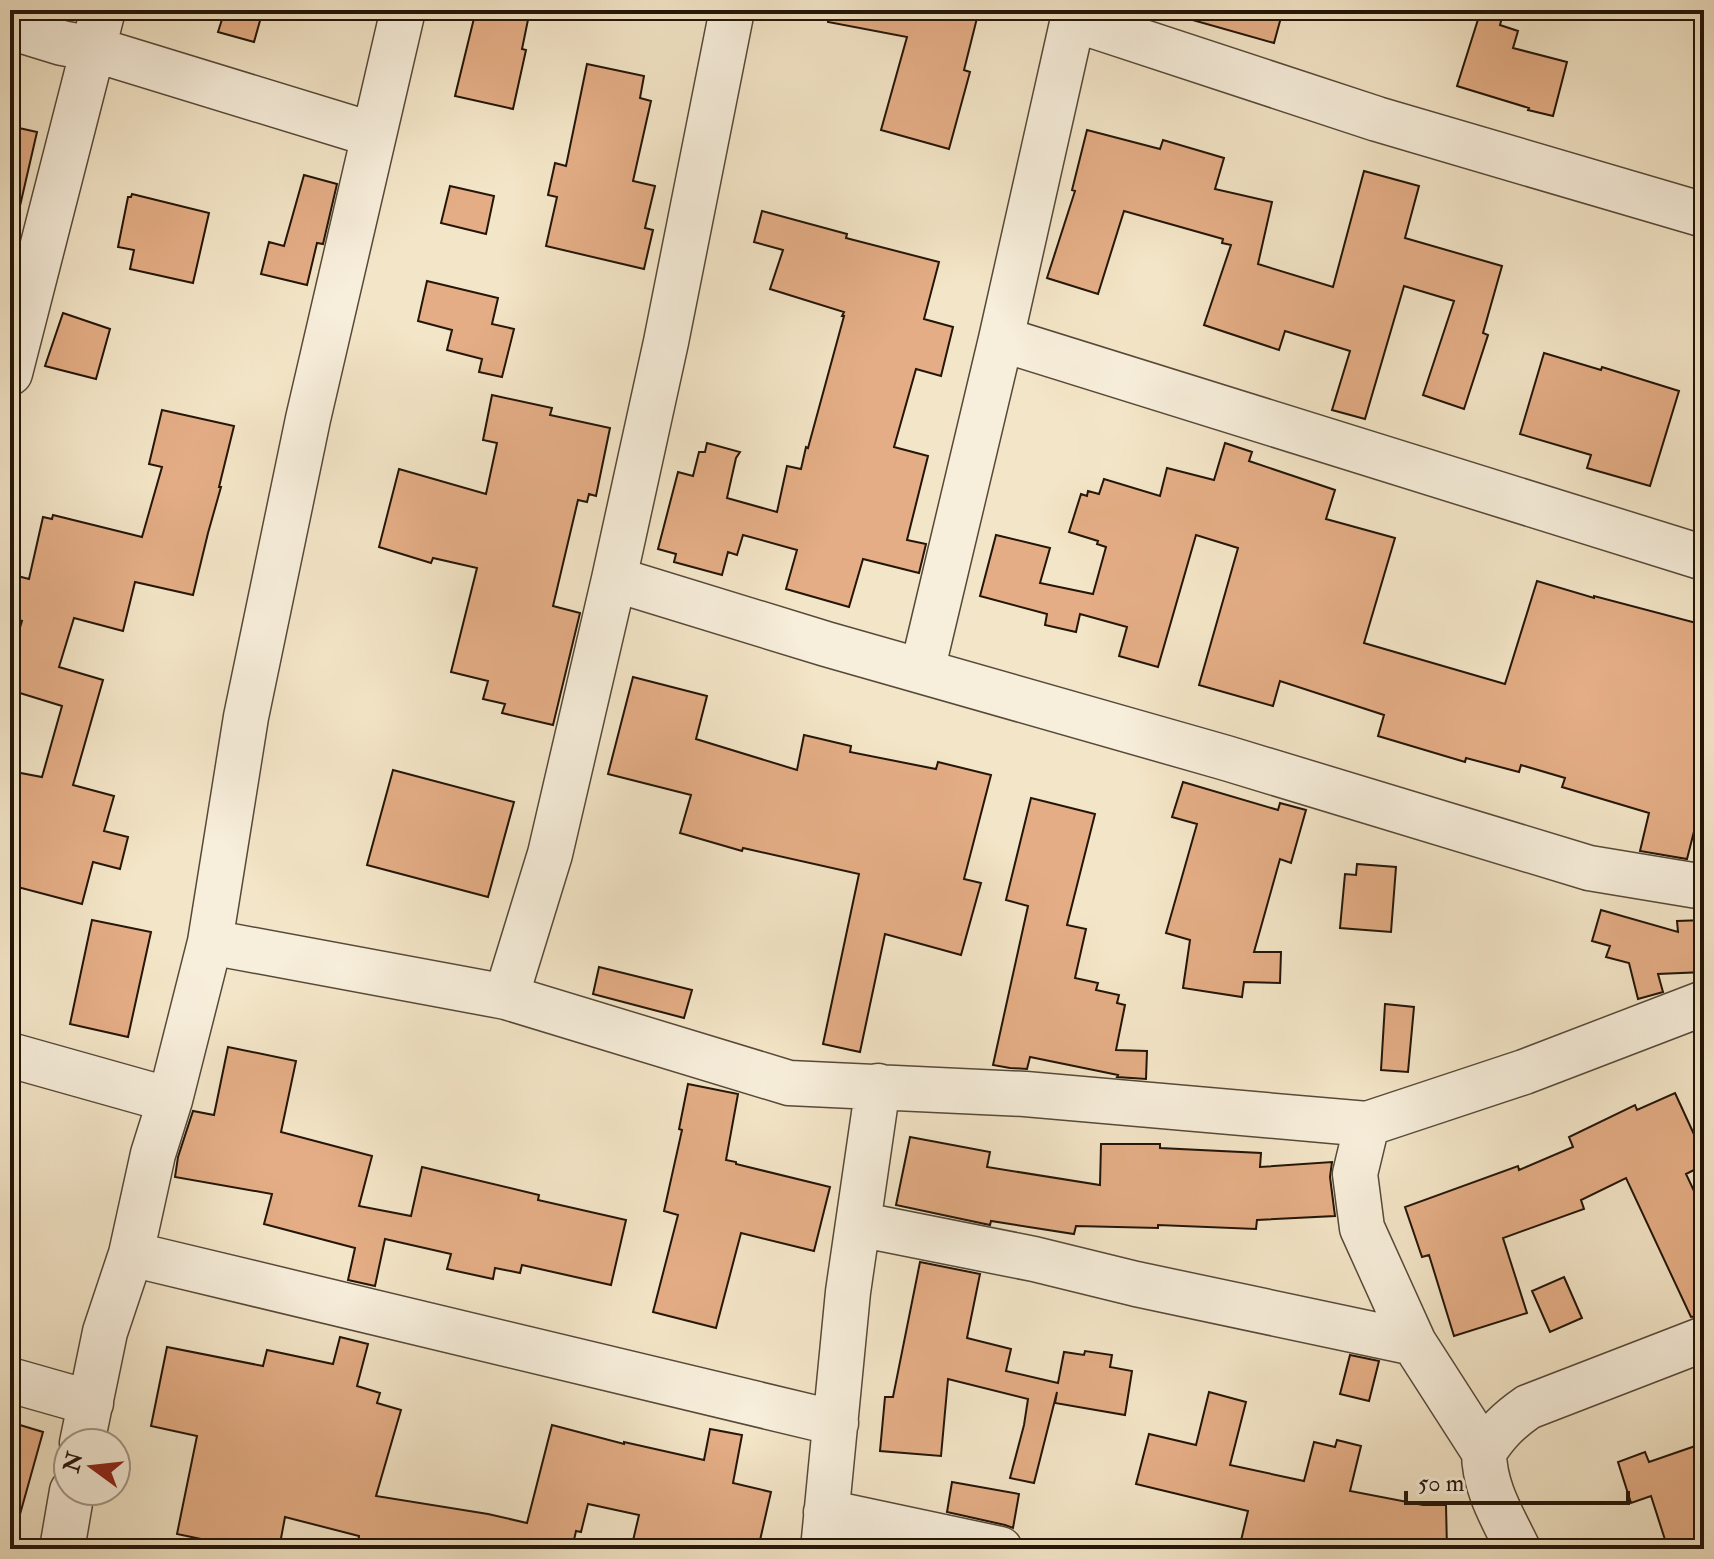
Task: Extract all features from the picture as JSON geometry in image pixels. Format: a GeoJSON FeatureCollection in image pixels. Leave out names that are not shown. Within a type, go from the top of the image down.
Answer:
{"type":"FeatureCollection","features":[{"type":"Feature","properties":{"kind":"street"},"geometry":{"type":"LineString","coordinates":[[10,1380],[86,1423],[105,1332],[131,1254],[153,1154],[210,942],[249,702],[308,419],[403,10]]}},
{"type":"Feature","properties":{"kind":"street"},"geometry":{"type":"LineString","coordinates":[[506,997],[550,854],[614,579],[666,342],[732,10]]}},
{"type":"Feature","properties":{"kind":"street"},"geometry":{"type":"LineString","coordinates":[[922,671],[1074,15],[1377,119],[1704,215]]}},
{"type":"Feature","properties":{"kind":"street"},"geometry":{"type":"LineString","coordinates":[[10,27],[62,43],[98,30],[374,135]]}},
{"type":"Feature","properties":{"kind":"street"},"geometry":{"type":"LineString","coordinates":[[10,373],[98,30]]}},
{"type":"Feature","properties":{"kind":"street"},"geometry":{"type":"LineString","coordinates":[[1001,339],[1704,558]]}},
{"type":"Feature","properties":{"kind":"street"},"geometry":{"type":"LineString","coordinates":[[614,579],[1589,868],[1704,887]]}},
{"type":"Feature","properties":{"kind":"street"},"geometry":{"type":"LineString","coordinates":[[210,942],[506,997],[789,1083],[1025,1094],[1367,1124],[1524,1072],[1704,1003]]}},
{"type":"Feature","properties":{"kind":"street"},"geometry":{"type":"LineString","coordinates":[[10,1055],[170,1100]]}},
{"type":"Feature","properties":{"kind":"street"},"geometry":{"type":"LineString","coordinates":[[878,1086],[848,1292],[825,1531],[1000,1549]]}},
{"type":"Feature","properties":{"kind":"street"},"geometry":{"type":"LineString","coordinates":[[1367,1124],[1355,1174],[1362,1228],[1414,1343],[1484,1452],[1484,1470],[1489,1489],[1518,1549]]}},
{"type":"Feature","properties":{"kind":"street"},"geometry":{"type":"LineString","coordinates":[[868,1226],[1034,1259],[1414,1343]]}},
{"type":"Feature","properties":{"kind":"street"},"geometry":{"type":"LineString","coordinates":[[131,1254],[836,1423]]}},
{"type":"Feature","properties":{"kind":"street"},"geometry":{"type":"LineString","coordinates":[[1484,1452],[1496,1434],[1528,1407],[1704,1339]]}},
{"type":"Feature","properties":{"kind":"street"},"geometry":{"type":"LineString","coordinates":[[66,1548],[70,1507]]}},
{"type":"Feature","properties":{"kind":"building"},"geometry":{"type":"Polygon","coordinates":[[[225,10],[263,10],[254,42],[218,32],[225,10]]]}},
{"type":"Feature","properties":{"kind":"building"},"geometry":{"type":"Polygon","coordinates":[[[476,10],[530,10],[522,49],[526,50],[513,109],[455,96],[476,10]]]}},
{"type":"Feature","properties":{"kind":"building"},"geometry":{"type":"Polygon","coordinates":[[[829,10],[979,10],[964,70],[970,72],[949,149],[881,130],[907,37],[828,22],[829,10]]]}},
{"type":"Feature","properties":{"kind":"building"},"geometry":{"type":"Polygon","coordinates":[[[1183,10],[1283,10],[1274,43],[1182,17],[1183,10]]]}},
{"type":"Feature","properties":{"kind":"building"},"geometry":{"type":"Polygon","coordinates":[[[1481,10],[1504,10],[1500,25],[1518,31],[1513,48],[1567,62],[1553,116],[1457,86],[1481,10]]]}},
{"type":"Feature","properties":{"kind":"building"},"geometry":{"type":"Polygon","coordinates":[[[587,64],[644,76],[640,98],[651,101],[633,181],[655,186],[645,228],[653,230],[644,269],[546,246],[557,197],[548,195],[555,163],[566,166],[587,64]]]}},
{"type":"Feature","properties":{"kind":"building"},"geometry":{"type":"Polygon","coordinates":[[[10,126],[37,132],[20,206],[10,205],[10,126]]]}},
{"type":"Feature","properties":{"kind":"building"},"geometry":{"type":"Polygon","coordinates":[[[1087,130],[1160,149],[1163,140],[1224,158],[1215,189],[1272,202],[1258,264],[1333,287],[1364,171],[1419,186],[1405,238],[1502,266],[1483,333],[1488,335],[1464,409],[1423,395],[1454,301],[1404,286],[1365,419],[1332,410],[1350,351],[1285,331],[1279,350],[1204,325],[1231,245],[1222,243],[1223,239],[1124,211],[1098,294],[1047,278],[1075,191],[1072,190],[1087,130]]]}},
{"type":"Feature","properties":{"kind":"building"},"geometry":{"type":"Polygon","coordinates":[[[304,175],[337,184],[323,244],[317,243],[307,285],[261,274],[269,242],[284,246],[304,175]]]}},
{"type":"Feature","properties":{"kind":"building"},"geometry":{"type":"Polygon","coordinates":[[[450,186],[494,196],[486,234],[441,223],[450,186]]]}},
{"type":"Feature","properties":{"kind":"building"},"geometry":{"type":"Polygon","coordinates":[[[132,194],[209,213],[193,283],[130,269],[134,250],[118,247],[128,197],[132,194]]]}},
{"type":"Feature","properties":{"kind":"building"},"geometry":{"type":"Polygon","coordinates":[[[762,211],[847,234],[846,238],[939,262],[924,319],[953,327],[941,376],[916,369],[894,447],[928,456],[907,540],[926,544],[919,573],[863,559],[849,607],[786,589],[797,550],[743,535],[737,555],[728,552],[722,575],[674,562],[676,554],[658,549],[678,472],[693,476],[699,452],[705,452],[707,443],[740,452],[727,498],[777,512],[787,466],[801,469],[808,448],[844,312],[770,289],[783,250],[754,242],[762,211]]]}},
{"type":"Feature","properties":{"kind":"building"},"geometry":{"type":"Polygon","coordinates":[[[427,281],[498,298],[492,324],[514,329],[502,377],[479,372],[482,359],[447,350],[452,330],[418,321],[427,281]]]}},
{"type":"Feature","properties":{"kind":"building"},"geometry":{"type":"Polygon","coordinates":[[[63,313],[110,329],[96,379],[45,366],[63,313]]]}},
{"type":"Feature","properties":{"kind":"building"},"geometry":{"type":"Polygon","coordinates":[[[1544,353],[1679,391],[1650,486],[1587,468],[1591,455],[1520,434],[1544,353]]]}},
{"type":"Feature","properties":{"kind":"building"},"geometry":{"type":"Polygon","coordinates":[[[492,395],[552,408],[550,415],[610,428],[596,496],[589,494],[587,502],[578,500],[553,606],[580,613],[553,725],[502,713],[505,704],[483,699],[488,681],[451,672],[477,568],[433,558],[431,563],[379,547],[399,469],[486,494],[497,443],[483,440],[492,395]]]}},
{"type":"Feature","properties":{"kind":"building"},"geometry":{"type":"Polygon","coordinates":[[[162,410],[234,426],[193,595],[135,582],[123,631],[74,618],[59,667],[103,680],[73,785],[114,796],[104,831],[128,837],[120,869],[93,862],[82,904],[10,885],[10,771],[42,777],[62,706],[10,690],[10,660],[22,621],[10,617],[10,574],[29,579],[43,517],[52,519],[53,515],[142,537],[162,467],[149,464],[162,410]]]}},
{"type":"Feature","properties":{"kind":"building"},"geometry":{"type":"Polygon","coordinates":[[[1225,443],[1252,452],[1249,461],[1335,490],[1326,519],[1395,538],[1364,643],[1505,684],[1537,581],[1704,625],[1704,792],[1687,859],[1640,851],[1649,813],[1562,787],[1565,778],[1521,765],[1519,772],[1466,758],[1465,762],[1378,736],[1384,715],[1280,681],[1273,706],[1199,685],[1238,548],[1196,535],[1158,667],[1119,656],[1127,627],[1080,614],[1076,632],[1045,625],[1047,614],[980,596],[996,535],[1050,548],[1040,583],[1093,594],[1106,547],[1097,544],[1098,541],[1069,532],[1081,494],[1087,496],[1088,491],[1099,494],[1104,479],[1160,496],[1167,468],[1214,480],[1225,443]]]}},
{"type":"Feature","properties":{"kind":"building"},"geometry":{"type":"Polygon","coordinates":[[[633,677],[707,696],[696,739],[797,770],[804,735],[851,746],[850,752],[936,769],[938,762],[991,775],[964,879],[981,883],[961,955],[885,934],[860,1052],[823,1044],[859,874],[743,848],[742,851],[680,833],[691,795],[608,774],[633,677]]]}},
{"type":"Feature","properties":{"kind":"building"},"geometry":{"type":"Polygon","coordinates":[[[393,770],[514,802],[488,897],[367,865],[393,770]]]}},
{"type":"Feature","properties":{"kind":"building"},"geometry":{"type":"Polygon","coordinates":[[[1183,782],[1278,810],[1280,803],[1306,810],[1291,863],[1280,859],[1254,952],[1281,952],[1280,983],[1244,982],[1242,997],[1183,988],[1190,940],[1166,933],[1197,824],[1172,817],[1183,782]]]}},
{"type":"Feature","properties":{"kind":"building"},"geometry":{"type":"Polygon","coordinates":[[[1031,798],[1095,814],[1067,925],[1086,929],[1075,978],[1098,983],[1096,990],[1119,995],[1117,1003],[1125,1005],[1116,1050],[1147,1051],[1146,1079],[1117,1077],[1030,1057],[1027,1069],[993,1065],[1028,906],[1006,900],[1031,798]]]}},
{"type":"Feature","properties":{"kind":"building"},"geometry":{"type":"Polygon","coordinates":[[[1357,864],[1396,867],[1391,932],[1340,928],[1345,874],[1356,875],[1357,864]]]}},
{"type":"Feature","properties":{"kind":"building"},"geometry":{"type":"Polygon","coordinates":[[[1601,910],[1678,932],[1677,921],[1704,920],[1704,972],[1658,974],[1663,992],[1638,999],[1629,963],[1606,957],[1610,946],[1592,941],[1601,910]]]}},
{"type":"Feature","properties":{"kind":"building"},"geometry":{"type":"Polygon","coordinates":[[[92,920],[151,932],[128,1037],[70,1024],[92,920]]]}},
{"type":"Feature","properties":{"kind":"building"},"geometry":{"type":"Polygon","coordinates":[[[599,967],[692,990],[684,1018],[593,994],[599,967]]]}},
{"type":"Feature","properties":{"kind":"building"},"geometry":{"type":"Polygon","coordinates":[[[1385,1004],[1414,1007],[1408,1072],[1381,1070],[1385,1004]]]}},
{"type":"Feature","properties":{"kind":"building"},"geometry":{"type":"Polygon","coordinates":[[[228,1047],[296,1061],[281,1132],[372,1156],[359,1206],[411,1216],[422,1167],[539,1195],[538,1200],[626,1220],[611,1285],[522,1265],[520,1273],[495,1268],[493,1279],[447,1269],[451,1254],[385,1239],[375,1286],[348,1280],[355,1248],[264,1224],[272,1194],[175,1177],[193,1111],[214,1115],[228,1047]]]}},
{"type":"Feature","properties":{"kind":"building"},"geometry":{"type":"Polygon","coordinates":[[[688,1084],[738,1094],[726,1160],[830,1187],[814,1251],[741,1233],[716,1328],[653,1312],[678,1215],[664,1211],[682,1130],[679,1129],[688,1084]]]}},
{"type":"Feature","properties":{"kind":"building"},"geometry":{"type":"Polygon","coordinates":[[[1675,1093],[1704,1156],[1704,1165],[1686,1174],[1704,1212],[1704,1315],[1691,1317],[1626,1178],[1581,1200],[1584,1209],[1503,1238],[1527,1313],[1454,1336],[1429,1255],[1422,1257],[1405,1207],[1518,1166],[1519,1170],[1573,1147],[1569,1137],[1635,1105],[1637,1110],[1675,1093]]]}},
{"type":"Feature","properties":{"kind":"building"},"geometry":{"type":"Polygon","coordinates":[[[910,1137],[990,1152],[987,1167],[1100,1185],[1101,1144],[1160,1144],[1160,1148],[1261,1153],[1260,1167],[1332,1162],[1330,1177],[1335,1216],[1257,1220],[1256,1229],[1076,1226],[1074,1234],[991,1221],[990,1225],[896,1205],[910,1137]]]}},
{"type":"Feature","properties":{"kind":"building"},"geometry":{"type":"Polygon","coordinates":[[[920,1262],[980,1274],[967,1338],[1011,1349],[1006,1371],[1058,1383],[1064,1352],[1112,1355],[1110,1367],[1132,1371],[1125,1415],[1055,1403],[1057,1392],[1034,1483],[1010,1478],[1028,1399],[948,1379],[941,1456],[880,1451],[885,1397],[893,1397],[920,1262]]]}},
{"type":"Feature","properties":{"kind":"building"},"geometry":{"type":"Polygon","coordinates":[[[1564,1277],[1582,1318],[1550,1332],[1532,1291],[1564,1277]]]}},
{"type":"Feature","properties":{"kind":"building"},"geometry":{"type":"Polygon","coordinates":[[[340,1337],[368,1344],[357,1386],[380,1393],[377,1403],[401,1410],[376,1496],[527,1523],[552,1425],[704,1460],[710,1429],[742,1435],[733,1483],[771,1492],[758,1549],[631,1549],[639,1515],[588,1504],[581,1532],[576,1531],[572,1549],[511,1549],[477,1541],[476,1549],[357,1549],[359,1536],[285,1517],[279,1549],[249,1549],[177,1534],[197,1436],[151,1426],[167,1347],[263,1366],[267,1350],[333,1364],[340,1337]]]}},
{"type":"Feature","properties":{"kind":"building"},"geometry":{"type":"Polygon","coordinates":[[[1350,1355],[1379,1361],[1369,1401],[1340,1394],[1350,1355]]]}},
{"type":"Feature","properties":{"kind":"building"},"geometry":{"type":"Polygon","coordinates":[[[1209,1392],[1246,1402],[1230,1465],[1304,1481],[1314,1442],[1335,1447],[1337,1440],[1361,1446],[1350,1491],[1423,1505],[1446,1505],[1447,1549],[1239,1549],[1248,1511],[1136,1484],[1149,1434],[1196,1445],[1209,1392]]]}},
{"type":"Feature","properties":{"kind":"building"},"geometry":{"type":"Polygon","coordinates":[[[10,1422],[43,1432],[17,1525],[10,1524],[10,1422]]]}},
{"type":"Feature","properties":{"kind":"building"},"geometry":{"type":"Polygon","coordinates":[[[1704,1443],[1704,1549],[1668,1549],[1651,1496],[1631,1503],[1618,1462],[1645,1452],[1649,1462],[1704,1443]]]}},
{"type":"Feature","properties":{"kind":"building"},"geometry":{"type":"Polygon","coordinates":[[[952,1482],[1019,1494],[1013,1528],[947,1512],[952,1482]]]}}]}
